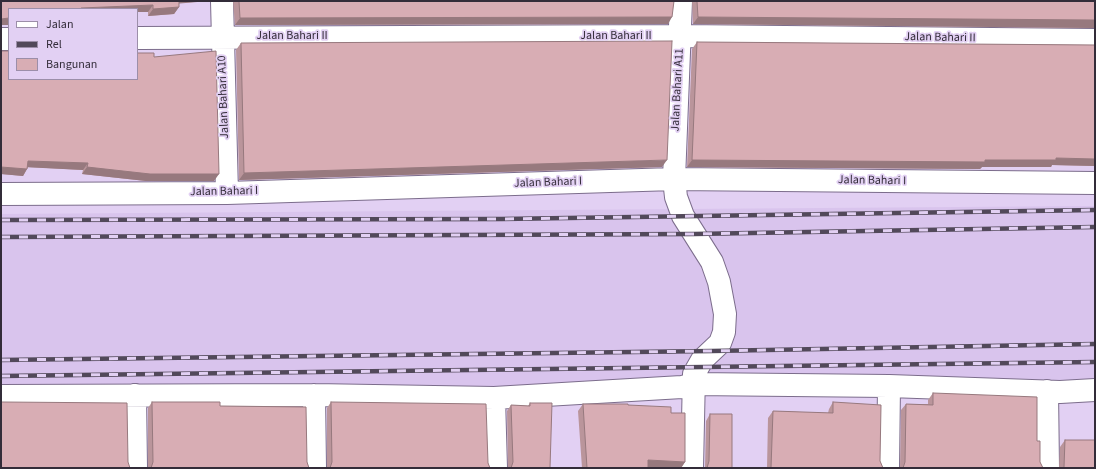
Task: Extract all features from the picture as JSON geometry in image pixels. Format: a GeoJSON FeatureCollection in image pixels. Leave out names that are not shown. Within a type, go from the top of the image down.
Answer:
{"type":"FeatureCollection","features":[{"type":"Feature","properties":{"kind":"street","name":"Jalan Bahari A10"},"geometry":{"type":"LineString","coordinates":[[222,1],[227,193]]}},
{"type":"Feature","properties":{"kind":"street","name":"Jalan Bahari A11"},"geometry":{"type":"LineString","coordinates":[[681,1],[681,36],[674,179],[676,197],[683,216],[712,262],[719,282],[725,314],[724,332],[720,343],[696,368],[692,384],[692,468]]}},
{"type":"Feature","properties":{"kind":"street","name":"Jalan Bahari II"},"geometry":{"type":"LineString","coordinates":[[138,38],[222,36],[681,36],[1095,40]]}},
{"type":"Feature","properties":{"kind":"street","name":"Jalan Bahari I"},"geometry":{"type":"LineString","coordinates":[[1,194],[227,193],[674,179],[1095,184]]}},
{"type":"Feature","properties":{"kind":"street"},"geometry":{"type":"LineString","coordinates":[[1,396],[314,395],[494,398],[682,387],[692,384],[889,386],[1047,391],[1095,390]]}},
{"type":"Feature","properties":{"kind":"street"},"geometry":{"type":"LineString","coordinates":[[888,468],[889,386]]}},
{"type":"Feature","properties":{"kind":"street"},"geometry":{"type":"LineString","coordinates":[[1047,391],[1048,468]]}},
{"type":"Feature","properties":{"kind":"street"},"geometry":{"type":"LineString","coordinates":[[314,395],[316,468]]}},
{"type":"Feature","properties":{"kind":"street"},"geometry":{"type":"LineString","coordinates":[[135,396],[136,468]]}},
{"type":"Feature","properties":{"kind":"street"},"geometry":{"type":"LineString","coordinates":[[494,398],[496,468]]}},
{"type":"Feature","properties":{"kind":"shaded area"},"geometry":{"type":"Polygon","coordinates":[[[1095,206],[1095,382],[1,394],[1,214],[1095,206]]]}},
{"type":"Feature","properties":{"kind":"building"},"geometry":{"type":"Polygon","coordinates":[[[1,1],[179,1],[179,7],[153,9],[153,5],[81,8],[8,8],[8,18],[1,19],[1,1]]]}},
{"type":"Feature","properties":{"kind":"building"},"geometry":{"type":"Polygon","coordinates":[[[239,1],[674,1],[672,17],[240,18],[239,1]]]}},
{"type":"Feature","properties":{"kind":"building"},"geometry":{"type":"Polygon","coordinates":[[[697,1],[1095,1],[1095,20],[698,17],[697,1]]]}},
{"type":"Feature","properties":{"kind":"building"},"geometry":{"type":"Polygon","coordinates":[[[672,41],[667,160],[244,173],[241,43],[672,41]]]}},
{"type":"Feature","properties":{"kind":"building"},"geometry":{"type":"Polygon","coordinates":[[[697,42],[1095,45],[1095,159],[1056,158],[1056,160],[985,160],[985,162],[692,160],[697,42]]]}},
{"type":"Feature","properties":{"kind":"building"},"geometry":{"type":"Polygon","coordinates":[[[1,51],[8,51],[8,80],[138,80],[138,53],[154,53],[154,57],[216,51],[219,174],[150,174],[87,167],[88,163],[28,161],[27,169],[1,167],[1,51]]]}},
{"type":"Feature","properties":{"kind":"building"},"geometry":{"type":"Polygon","coordinates":[[[933,393],[1037,397],[1037,441],[1040,441],[1040,462],[1043,468],[903,468],[905,462],[906,404],[933,405],[933,393]]]}},
{"type":"Feature","properties":{"kind":"building"},"geometry":{"type":"Polygon","coordinates":[[[1,402],[127,403],[128,462],[130,468],[1,468],[1,402]]]}},
{"type":"Feature","properties":{"kind":"building"},"geometry":{"type":"Polygon","coordinates":[[[152,402],[220,402],[220,406],[306,407],[307,462],[309,468],[151,468],[153,462],[152,402]]]}},
{"type":"Feature","properties":{"kind":"building"},"geometry":{"type":"Polygon","coordinates":[[[331,402],[486,404],[488,463],[490,468],[330,468],[332,462],[331,402]]]}},
{"type":"Feature","properties":{"kind":"building"},"geometry":{"type":"Polygon","coordinates":[[[833,402],[881,405],[880,461],[883,468],[771,468],[773,411],[833,413],[833,402]]]}},
{"type":"Feature","properties":{"kind":"building"},"geometry":{"type":"Polygon","coordinates":[[[530,403],[552,403],[550,468],[511,468],[513,462],[511,405],[530,406],[530,403]]]}},
{"type":"Feature","properties":{"kind":"building"},"geometry":{"type":"Polygon","coordinates":[[[583,404],[628,404],[671,407],[671,413],[685,413],[685,462],[648,460],[648,468],[587,468],[583,404]]]}},
{"type":"Feature","properties":{"kind":"building"},"geometry":{"type":"Polygon","coordinates":[[[710,414],[732,414],[732,468],[707,468],[709,461],[710,414]]]}},
{"type":"Feature","properties":{"kind":"building"},"geometry":{"type":"Polygon","coordinates":[[[1065,440],[1095,440],[1095,468],[1063,468],[1065,440]]]}},
{"type":"Feature","properties":{"kind":"railway"},"geometry":{"type":"LineString","coordinates":[[1,220],[502,219],[1095,210]]}},
{"type":"Feature","properties":{"kind":"railway"},"geometry":{"type":"LineString","coordinates":[[1,237],[694,234],[1095,227]]}},
{"type":"Feature","properties":{"kind":"railway"},"geometry":{"type":"LineString","coordinates":[[1,360],[712,351],[1095,344]]}},
{"type":"Feature","properties":{"kind":"railway"},"geometry":{"type":"LineString","coordinates":[[1,376],[1095,362]]}}]}
